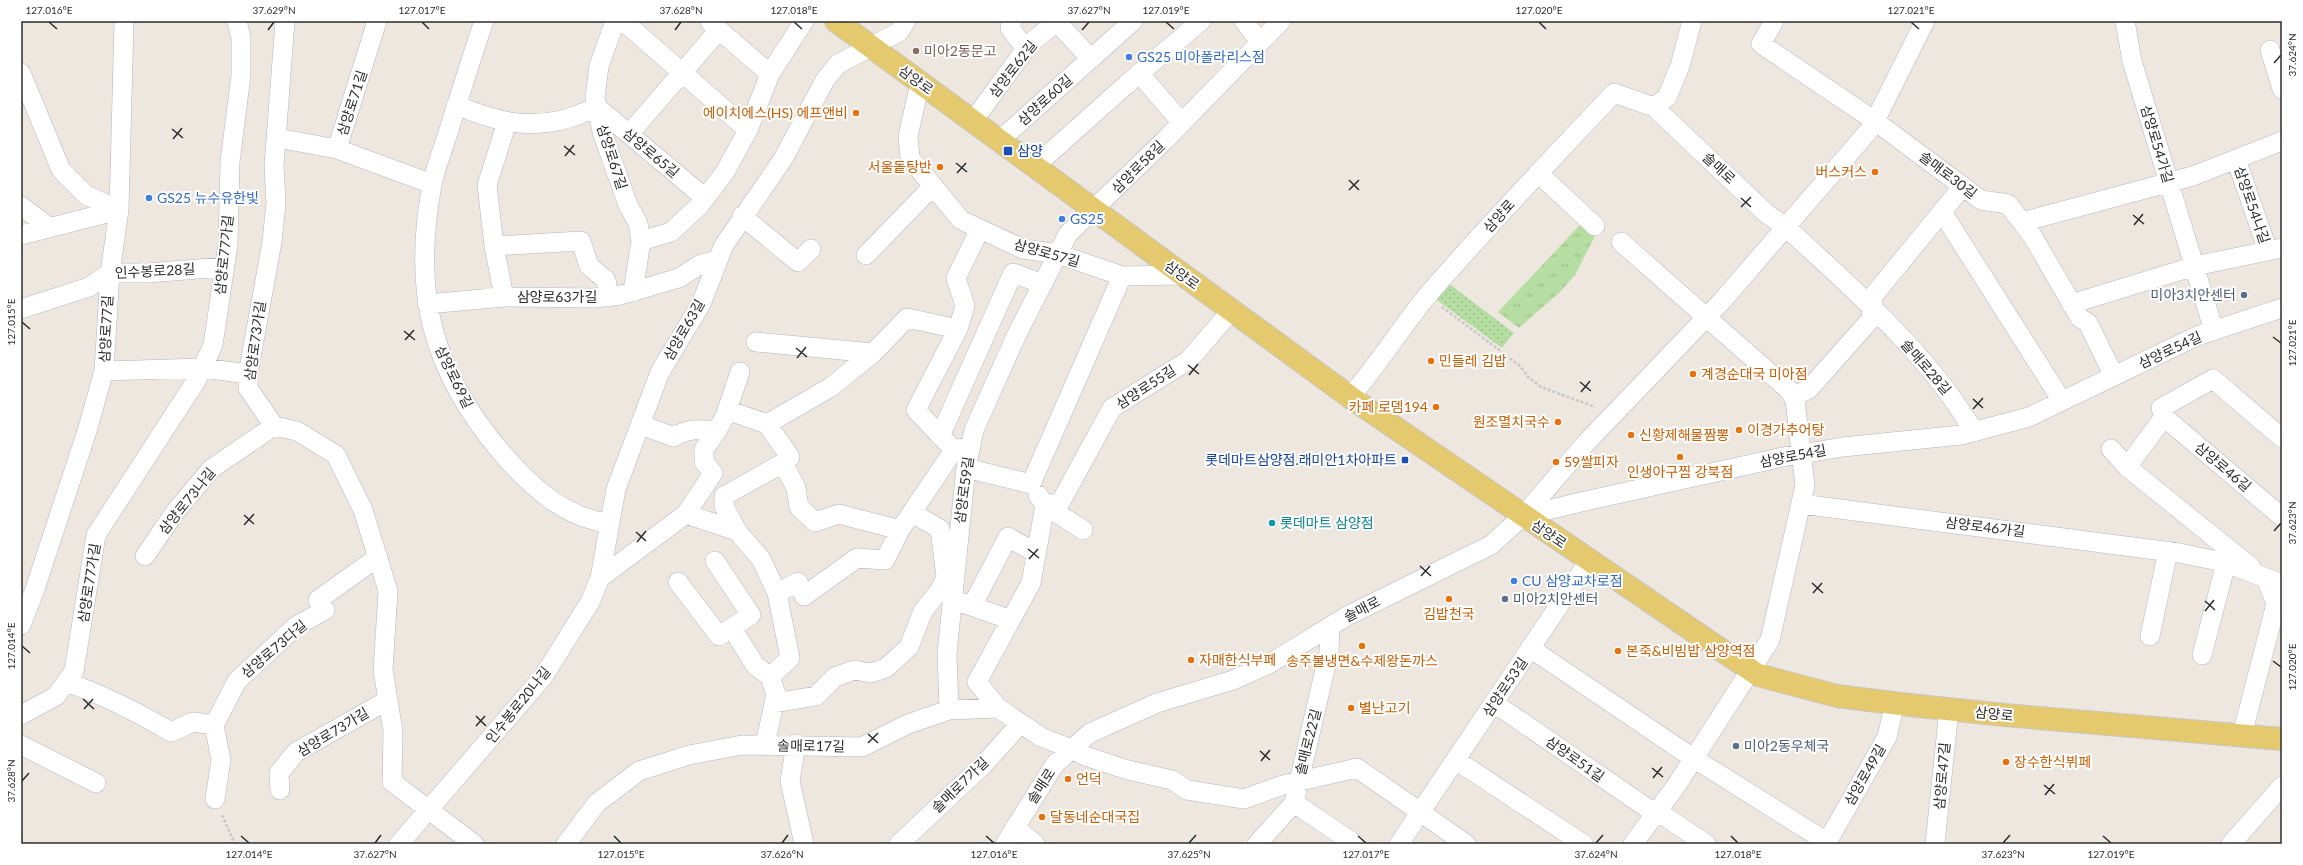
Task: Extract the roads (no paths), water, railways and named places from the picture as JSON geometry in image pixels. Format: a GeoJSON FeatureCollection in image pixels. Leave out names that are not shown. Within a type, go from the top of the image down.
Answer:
{"type":"FeatureCollection","features":[{"type":"Feature","properties":{"kind":"main road","name":"삼양로"},"geometry":{"type":"LineString","coordinates":[[836,21],[1182,276],[1350,397],[1758,675],[1837,696],[1895,703],[2282,738]]}},
{"type":"Feature","properties":{"kind":"street","name":"삼양로77길"},"geometry":{"type":"LineString","coordinates":[[21,624],[28,587],[87,432],[104,371],[110,273],[120,210],[124,21]]}},
{"type":"Feature","properties":{"kind":"street","name":"삼양로77가길"},"geometry":{"type":"LineString","coordinates":[[21,715],[56,696],[74,671],[96,535],[196,381],[213,345],[228,244],[230,162],[241,74],[241,38],[237,21]]}},
{"type":"Feature","properties":{"kind":"street","name":"삼양로73가길"},"geometry":{"type":"LineString","coordinates":[[284,21],[274,166],[276,203],[272,242],[248,374],[248,388],[274,426],[297,431],[336,455],[363,510],[388,591],[383,670],[393,731],[392,782],[428,810]]}},
{"type":"Feature","properties":{"kind":"street","name":"삼양로71길"},"geometry":{"type":"LineString","coordinates":[[277,138],[337,149],[377,21]]}},
{"type":"Feature","properties":{"kind":"street","name":"삼양로69길"},"geometry":{"type":"LineString","coordinates":[[484,21],[432,184],[424,240],[424,290],[431,326],[444,363],[464,404],[490,440],[522,476],[551,501],[589,521],[609,523]]}},
{"type":"Feature","properties":{"kind":"street","name":"삼양로67길"},"geometry":{"type":"LineString","coordinates":[[615,21],[599,66],[595,98],[602,132],[628,205],[638,223],[641,241],[633,292]]}},
{"type":"Feature","properties":{"kind":"street"},"geometry":{"type":"LineString","coordinates":[[623,21],[748,130]]}},
{"type":"Feature","properties":{"kind":"street"},"geometry":{"type":"LineString","coordinates":[[641,241],[672,232],[705,198],[725,172],[748,130],[770,74],[804,21]]}},
{"type":"Feature","properties":{"kind":"street","name":"삼양로63길"},"geometry":{"type":"LineString","coordinates":[[609,523],[616,489],[642,425],[660,372],[701,304],[724,244],[783,159],[825,80],[838,64],[899,32],[906,21]]}},
{"type":"Feature","properties":{"kind":"street"},"geometry":{"type":"LineString","coordinates":[[1012,21],[1010,28],[1026,49]]}},
{"type":"Feature","properties":{"kind":"street","name":"삼양로60길"},"geometry":{"type":"LineString","coordinates":[[999,141],[1133,21]]}},
{"type":"Feature","properties":{"kind":"street"},"geometry":{"type":"LineString","coordinates":[[1034,167],[1139,73],[1202,21]]}},
{"type":"Feature","properties":{"kind":"street"},"geometry":{"type":"LineString","coordinates":[[1244,21],[1260,42]]}},
{"type":"Feature","properties":{"kind":"street","name":"삼양로58길"},"geometry":{"type":"LineString","coordinates":[[1094,210],[1182,123],[1281,21]]}},
{"type":"Feature","properties":{"kind":"street"},"geometry":{"type":"LineString","coordinates":[[1654,107],[1667,97],[1680,66],[1692,21]]}},
{"type":"Feature","properties":{"kind":"street"},"geometry":{"type":"LineString","coordinates":[[1774,21],[1762,44],[1875,121]]}},
{"type":"Feature","properties":{"kind":"street","name":"솔매로"},"geometry":{"type":"LineString","coordinates":[[1005,844],[1055,764],[1090,733],[1157,703],[1233,680],[1269,664],[1347,616],[1492,545],[1523,516],[1585,444],[1707,316],[1872,127],[1925,21]]}},
{"type":"Feature","properties":{"kind":"street","name":"삼양로54가길"},"geometry":{"type":"LineString","coordinates":[[2125,21],[2132,61],[2196,266],[2214,331]]}},
{"type":"Feature","properties":{"kind":"street"},"geometry":{"type":"LineString","coordinates":[[1057,22],[1091,59]]}},
{"type":"Feature","properties":{"kind":"street","name":"삼양로62길"},"geometry":{"type":"LineString","coordinates":[[973,121],[1026,49],[1057,22]]}},
{"type":"Feature","properties":{"kind":"street"},"geometry":{"type":"LineString","coordinates":[[628,134],[682,72],[714,25],[770,74]]}},
{"type":"Feature","properties":{"kind":"street"},"geometry":{"type":"LineString","coordinates":[[2270,50],[2282,89]]}},
{"type":"Feature","properties":{"kind":"street"},"geometry":{"type":"LineString","coordinates":[[21,73],[61,170],[86,195],[120,210]]}},
{"type":"Feature","properties":{"kind":"street"},"geometry":{"type":"LineString","coordinates":[[1139,73],[1182,123]]}},
{"type":"Feature","properties":{"kind":"street","name":"삼양로57길"},"geometry":{"type":"LineString","coordinates":[[920,83],[908,136],[910,158],[961,220],[1024,249],[1058,254],[1122,276],[1182,276]]}},
{"type":"Feature","properties":{"kind":"street","name":"삼양로"},"geometry":{"type":"LineString","coordinates":[[1350,397],[1372,372],[1427,296],[1538,173],[1614,93],[1654,107]]}},
{"type":"Feature","properties":{"kind":"street"},"geometry":{"type":"LineString","coordinates":[[456,105],[486,117],[520,124],[562,120],[598,108]]}},
{"type":"Feature","properties":{"kind":"street","name":"솔매로"},"geometry":{"type":"LineString","coordinates":[[1654,107],[1767,214],[1786,227]]}},
{"type":"Feature","properties":{"kind":"street","name":"삼양로65길"},"geometry":{"type":"LineString","coordinates":[[598,108],[705,198]]}},
{"type":"Feature","properties":{"kind":"street"},"geometry":{"type":"LineString","coordinates":[[21,111],[42,124]]}},
{"type":"Feature","properties":{"kind":"street","name":"솔매로30길"},"geometry":{"type":"LineString","coordinates":[[1875,121],[1981,200],[2008,204],[2033,237],[2080,318],[2088,323],[2114,376]]}},
{"type":"Feature","properties":{"kind":"street","name":"삼양로63가길"},"geometry":{"type":"LineString","coordinates":[[504,297],[494,246],[487,185],[507,122]]}},
{"type":"Feature","properties":{"kind":"street","name":"삼양로54나길"},"geometry":{"type":"LineString","coordinates":[[2169,181],[2193,176],[2282,141]]}},
{"type":"Feature","properties":{"kind":"street"},"geometry":{"type":"LineString","coordinates":[[337,149],[432,184]]}},
{"type":"Feature","properties":{"kind":"street","name":"삼양로54나길"},"geometry":{"type":"LineString","coordinates":[[2236,159],[2275,249]]}},
{"type":"Feature","properties":{"kind":"street"},"geometry":{"type":"LineString","coordinates":[[1538,173],[1595,226]]}},
{"type":"Feature","properties":{"kind":"street"},"geometry":{"type":"LineString","coordinates":[[2022,222],[2169,181]]}},
{"type":"Feature","properties":{"kind":"street"},"geometry":{"type":"LineString","coordinates":[[866,255],[933,186]]}},
{"type":"Feature","properties":{"kind":"street"},"geometry":{"type":"LineString","coordinates":[[1793,397],[1809,389],[1871,319],[1873,296],[1963,186]]}},
{"type":"Feature","properties":{"kind":"street"},"geometry":{"type":"LineString","coordinates":[[21,206],[49,227]]}},
{"type":"Feature","properties":{"kind":"street"},"geometry":{"type":"LineString","coordinates":[[21,235],[120,210]]}},
{"type":"Feature","properties":{"kind":"street","name":"삼양로59길"},"geometry":{"type":"LineString","coordinates":[[950,710],[947,653],[966,468],[963,448],[974,430],[1017,334],[1068,234],[1094,210]]}},
{"type":"Feature","properties":{"kind":"street"},"geometry":{"type":"LineString","coordinates":[[1942,212],[2062,401]]}},
{"type":"Feature","properties":{"kind":"street"},"geometry":{"type":"LineString","coordinates":[[742,216],[798,262],[811,249]]}},
{"type":"Feature","properties":{"kind":"street","name":"솔매로28길"},"geometry":{"type":"LineString","coordinates":[[1786,227],[1872,308],[1927,366],[1958,404],[1974,432]]}},
{"type":"Feature","properties":{"kind":"street"},"geometry":{"type":"LineString","coordinates":[[777,593],[798,582],[804,596],[857,558],[885,560],[900,530],[963,448],[940,436],[916,410],[958,329],[964,306],[956,278],[980,229]]}},
{"type":"Feature","properties":{"kind":"street","name":"삼양로63가길"},"geometry":{"type":"LineString","coordinates":[[494,246],[581,241],[589,266],[606,280],[609,297]]}},
{"type":"Feature","properties":{"kind":"street"},"geometry":{"type":"LineString","coordinates":[[1622,242],[1789,390],[1793,397],[1803,454],[1805,485],[1770,640],[1693,758],[1633,844]]}},
{"type":"Feature","properties":{"kind":"street"},"geometry":{"type":"LineString","coordinates":[[2072,304],[2196,266],[2275,249]]}},
{"type":"Feature","properties":{"kind":"street","name":"삼양로63가길"},"geometry":{"type":"LineString","coordinates":[[427,304],[504,297],[609,297],[633,292],[679,278],[701,264],[718,260]]}},
{"type":"Feature","properties":{"kind":"street","name":"인수봉로28길"},"geometry":{"type":"LineString","coordinates":[[21,309],[89,287],[110,273],[147,273],[224,267]]}},
{"type":"Feature","properties":{"kind":"street"},"geometry":{"type":"LineString","coordinates":[[940,436],[1013,272],[1043,284]]}},
{"type":"Feature","properties":{"kind":"street"},"geometry":{"type":"LineString","coordinates":[[1031,484],[1122,276]]}},
{"type":"Feature","properties":{"kind":"street","name":"삼양로54길"},"geometry":{"type":"LineString","coordinates":[[1523,516],[1589,500],[1803,454],[1843,447],[1961,435],[2029,417],[2197,336],[2282,308]]}},
{"type":"Feature","properties":{"kind":"street","name":"삼양로55길"},"geometry":{"type":"LineString","coordinates":[[1045,505],[1060,502],[1112,408],[1189,360],[1231,311]]}},
{"type":"Feature","properties":{"kind":"street"},"geometry":{"type":"LineString","coordinates":[[767,424],[831,387],[873,353],[907,318],[958,329]]}},
{"type":"Feature","properties":{"kind":"street"},"geometry":{"type":"LineString","coordinates":[[756,342],[873,353]]}},
{"type":"Feature","properties":{"kind":"street"},"geometry":{"type":"LineString","coordinates":[[104,371],[203,368],[248,374]]}},
{"type":"Feature","properties":{"kind":"street"},"geometry":{"type":"LineString","coordinates":[[600,578],[686,514],[714,473],[704,462],[704,449],[717,431],[727,410],[740,372]]}},
{"type":"Feature","properties":{"kind":"street"},"geometry":{"type":"LineString","coordinates":[[2127,467],[2164,417],[2161,408],[2213,380],[2282,438]]}},
{"type":"Feature","properties":{"kind":"street"},"geometry":{"type":"LineString","coordinates":[[727,410],[767,424],[790,457],[783,463],[724,496],[724,506],[737,530],[761,559],[777,593],[790,658],[770,677]]}},
{"type":"Feature","properties":{"kind":"street","name":"삼양로46길"},"geometry":{"type":"LineString","coordinates":[[2164,417],[2282,517]]}},
{"type":"Feature","properties":{"kind":"street"},"geometry":{"type":"LineString","coordinates":[[642,425],[674,437],[683,431],[699,428],[717,431]]}},
{"type":"Feature","properties":{"kind":"street","name":"삼양로73나길"},"geometry":{"type":"LineString","coordinates":[[145,556],[174,512],[211,469],[274,426]]}},
{"type":"Feature","properties":{"kind":"street"},"geometry":{"type":"LineString","coordinates":[[2111,449],[2127,467],[2270,579],[2276,604],[2242,735]]}},
{"type":"Feature","properties":{"kind":"street"},"geometry":{"type":"LineString","coordinates":[[783,463],[796,488],[799,507],[815,522],[839,514],[900,530]]}},
{"type":"Feature","properties":{"kind":"street"},"geometry":{"type":"LineString","coordinates":[[966,468],[1031,484],[1045,505],[1083,530]]}},
{"type":"Feature","properties":{"kind":"street","name":"삼양로46가길"},"geometry":{"type":"LineString","coordinates":[[1801,504],[2168,551],[2226,563],[2270,579]]}},
{"type":"Feature","properties":{"kind":"street"},"geometry":{"type":"LineString","coordinates":[[1045,505],[1030,583],[977,682],[998,708],[1041,737],[1072,749],[1085,756],[1128,770],[1172,780],[1187,790],[1244,799],[1298,782],[1358,768],[1466,844]]}},
{"type":"Feature","properties":{"kind":"street"},"geometry":{"type":"LineString","coordinates":[[774,702],[816,696],[835,677],[854,670],[871,673],[886,668],[909,647],[924,611],[940,590],[946,577],[940,529],[912,513]]}},
{"type":"Feature","properties":{"kind":"street"},"geometry":{"type":"LineString","coordinates":[[686,514],[737,530]]}},
{"type":"Feature","properties":{"kind":"street","name":"인수봉로20나길"},"geometry":{"type":"LineString","coordinates":[[399,844],[543,676],[590,602],[600,578],[609,523]]}},
{"type":"Feature","properties":{"kind":"street"},"geometry":{"type":"LineString","coordinates":[[972,606],[1008,537],[1036,553]]}},
{"type":"Feature","properties":{"kind":"street"},"geometry":{"type":"LineString","coordinates":[[2150,636],[2168,551]]}},
{"type":"Feature","properties":{"kind":"street","name":"삼양로73다길"},"geometry":{"type":"LineString","coordinates":[[214,726],[237,681],[296,626],[325,610],[318,600],[378,557]]}},
{"type":"Feature","properties":{"kind":"street"},"geometry":{"type":"LineString","coordinates":[[678,582],[719,636],[751,615],[715,561]]}},
{"type":"Feature","properties":{"kind":"street","name":"삼양로53길"},"geometry":{"type":"LineString","coordinates":[[1399,844],[1589,561]]}},
{"type":"Feature","properties":{"kind":"street"},"geometry":{"type":"LineString","coordinates":[[2202,655],[2226,563]]}},
{"type":"Feature","properties":{"kind":"street"},"geometry":{"type":"LineString","coordinates":[[952,599],[1010,620]]}},
{"type":"Feature","properties":{"kind":"street","name":"솔매로22길"},"geometry":{"type":"LineString","coordinates":[[1294,802],[1329,652],[1330,627]]}},
{"type":"Feature","properties":{"kind":"street"},"geometry":{"type":"LineString","coordinates":[[732,628],[755,666],[770,677],[776,694],[765,745]]}},
{"type":"Feature","properties":{"kind":"street"},"geometry":{"type":"LineString","coordinates":[[1530,648],[1693,758],[1827,843]]}},
{"type":"Feature","properties":{"kind":"street"},"geometry":{"type":"LineString","coordinates":[[66,682],[99,693],[133,709],[171,732],[193,722],[214,726],[221,760],[215,799]]}},
{"type":"Feature","properties":{"kind":"street","name":"삼양로73가길"},"geometry":{"type":"LineString","coordinates":[[280,790],[279,773],[296,752],[388,700]]}},
{"type":"Feature","properties":{"kind":"street","name":"삼양로51길"},"geometry":{"type":"LineString","coordinates":[[1494,703],[1647,808],[1657,811],[1706,844]]}},
{"type":"Feature","properties":{"kind":"street","name":"삼양로49길"},"geometry":{"type":"LineString","coordinates":[[1827,843],[1886,737],[1895,703]]}},
{"type":"Feature","properties":{"kind":"street","name":"솔매로17길"},"geometry":{"type":"LineString","coordinates":[[566,844],[597,803],[639,771],[689,755],[742,745],[796,744],[862,746],[908,724],[950,710],[998,708]]}},
{"type":"Feature","properties":{"kind":"street","name":"삼양로47길"},"geometry":{"type":"LineString","coordinates":[[1935,844],[1949,709]]}},
{"type":"Feature","properties":{"kind":"street","name":"솔매로7가길"},"geometry":{"type":"LineString","coordinates":[[898,844],[984,764],[1020,724]]}},
{"type":"Feature","properties":{"kind":"street"},"geometry":{"type":"LineString","coordinates":[[796,744],[790,781],[804,844]]}},
{"type":"Feature","properties":{"kind":"street"},"geometry":{"type":"LineString","coordinates":[[21,745],[96,783]]}},
{"type":"Feature","properties":{"kind":"street"},"geometry":{"type":"LineString","coordinates":[[1456,760],[1583,844]]}},
{"type":"Feature","properties":{"kind":"street"},"geometry":{"type":"LineString","coordinates":[[2231,844],[2282,786]]}},
{"type":"Feature","properties":{"kind":"street"},"geometry":{"type":"LineString","coordinates":[[1256,844],[1294,802],[1355,844]]}},
{"type":"Feature","properties":{"kind":"street"},"geometry":{"type":"LineString","coordinates":[[428,810],[474,844]]}},
{"type":"Feature","properties":{"kind":"street"},"geometry":{"type":"LineString","coordinates":[[1015,827],[1035,844]]}},
{"type":"Feature","properties":{"kind":"place","name":"미아2동문고"},"geometry":{"type":"Point","coordinates":[916,51]}},
{"type":"Feature","properties":{"kind":"place","name":"GS25 미아폴라리스점"},"geometry":{"type":"Point","coordinates":[1129,57]}},
{"type":"Feature","properties":{"kind":"place","name":"에이치에스(HS) 에프앤비"},"geometry":{"type":"Point","coordinates":[856,113]}},
{"type":"Feature","properties":{"kind":"place","name":"삼양"},"geometry":{"type":"Point","coordinates":[1008,151]}},
{"type":"Feature","properties":{"kind":"place","name":"서울돝탕반"},"geometry":{"type":"Point","coordinates":[940,167]}},
{"type":"Feature","properties":{"kind":"place","name":"버스커스"},"geometry":{"type":"Point","coordinates":[1875,172]}},
{"type":"Feature","properties":{"kind":"place","name":"GS25 뉴수유한빛"},"geometry":{"type":"Point","coordinates":[149,198]}},
{"type":"Feature","properties":{"kind":"place","name":"GS25"},"geometry":{"type":"Point","coordinates":[1062,219]}},
{"type":"Feature","properties":{"kind":"place","name":"미아3치안센터"},"geometry":{"type":"Point","coordinates":[2244,295]}},
{"type":"Feature","properties":{"kind":"place","name":"민들레 김밥"},"geometry":{"type":"Point","coordinates":[1431,361]}},
{"type":"Feature","properties":{"kind":"place","name":"계경순대국 미아점"},"geometry":{"type":"Point","coordinates":[1693,374]}},
{"type":"Feature","properties":{"kind":"place","name":"카페 로뎀194"},"geometry":{"type":"Point","coordinates":[1436,407]}},
{"type":"Feature","properties":{"kind":"place","name":"원조멸치국수"},"geometry":{"type":"Point","coordinates":[1558,422]}},
{"type":"Feature","properties":{"kind":"place","name":"이경가추어탕"},"geometry":{"type":"Point","coordinates":[1739,430]}},
{"type":"Feature","properties":{"kind":"place","name":"신황제해물짬뽕"},"geometry":{"type":"Point","coordinates":[1631,435]}},
{"type":"Feature","properties":{"kind":"place","name":"인생아구찜 강북점"},"geometry":{"type":"Point","coordinates":[1680,457]}},
{"type":"Feature","properties":{"kind":"place","name":"롯데마트삼양점.래미안1차아파트"},"geometry":{"type":"Point","coordinates":[1405,460]}},
{"type":"Feature","properties":{"kind":"place","name":"59쌀피자"},"geometry":{"type":"Point","coordinates":[1556,462]}},
{"type":"Feature","properties":{"kind":"place","name":"롯데마트 삼양점"},"geometry":{"type":"Point","coordinates":[1272,523]}},
{"type":"Feature","properties":{"kind":"place","name":"CU 삼양교차로점"},"geometry":{"type":"Point","coordinates":[1514,581]}},
{"type":"Feature","properties":{"kind":"place","name":"김밥천국"},"geometry":{"type":"Point","coordinates":[1449,599]}},
{"type":"Feature","properties":{"kind":"place","name":"미아2치안센터"},"geometry":{"type":"Point","coordinates":[1505,599]}},
{"type":"Feature","properties":{"kind":"place","name":"송주불냉면&수제왕돈까스"},"geometry":{"type":"Point","coordinates":[1362,646]}},
{"type":"Feature","properties":{"kind":"place","name":"본죽&비빔밥 삼양역점"},"geometry":{"type":"Point","coordinates":[1618,651]}},
{"type":"Feature","properties":{"kind":"place","name":"자매한식부페"},"geometry":{"type":"Point","coordinates":[1191,660]}},
{"type":"Feature","properties":{"kind":"place","name":"별난고기"},"geometry":{"type":"Point","coordinates":[1351,708]}},
{"type":"Feature","properties":{"kind":"place","name":"미아2동우체국"},"geometry":{"type":"Point","coordinates":[1736,746]}},
{"type":"Feature","properties":{"kind":"place","name":"장수한식뷔페"},"geometry":{"type":"Point","coordinates":[2006,762]}},
{"type":"Feature","properties":{"kind":"place","name":"언덕"},"geometry":{"type":"Point","coordinates":[1068,779]}},
{"type":"Feature","properties":{"kind":"place","name":"달동네순대국집"},"geometry":{"type":"Point","coordinates":[1042,817]}}]}
